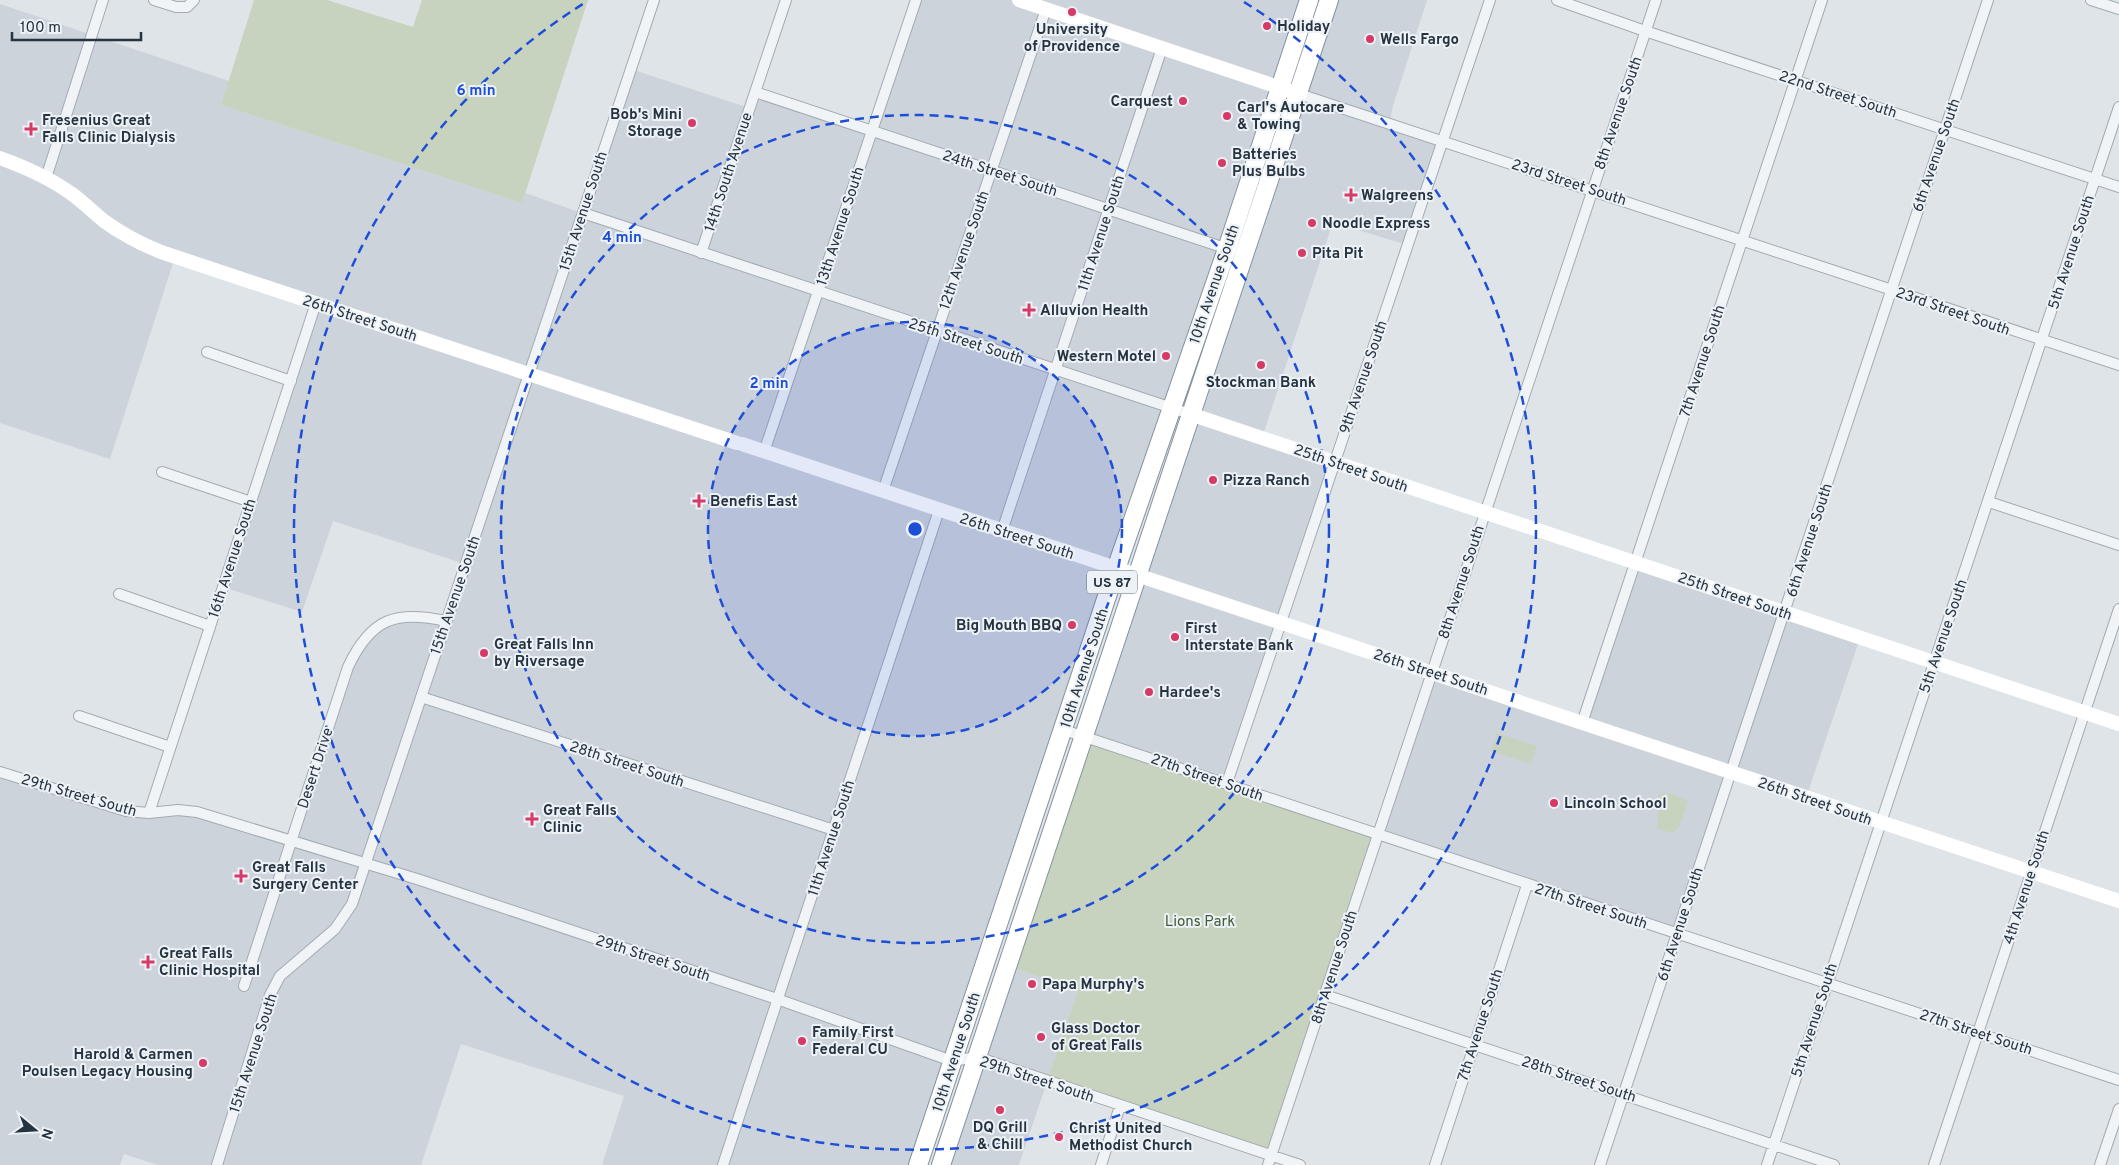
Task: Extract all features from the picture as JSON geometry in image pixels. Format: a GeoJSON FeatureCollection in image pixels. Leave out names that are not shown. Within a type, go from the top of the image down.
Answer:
{"type":"FeatureCollection","features":[{"type":"Feature","properties":{"kind":"highway","name":"10th Avenue South"},"geometry":{"type":"LineString","coordinates":[[918,1165],[1116,569],[1227,249],[1309,0]]}},
{"type":"Feature","properties":{"kind":"highway","name":"10th Avenue South"},"geometry":{"type":"LineString","coordinates":[[941,1165],[1329,0]]}},
{"type":"Feature","properties":{"kind":"street"},"geometry":{"type":"LineString","coordinates":[[46,178],[103,0]]}},
{"type":"Feature","properties":{"kind":"street"},"geometry":{"type":"LineString","coordinates":[[154,0],[176,7],[187,7],[194,0]]}},
{"type":"Feature","properties":{"kind":"street","name":"15th Avenue South"},"geometry":{"type":"LineString","coordinates":[[216,1165],[270,995],[280,976],[335,929],[352,904],[654,0]]}},
{"type":"Feature","properties":{"kind":"street","name":"14th South Avenue"},"geometry":{"type":"LineString","coordinates":[[701,253],[786,0]]}},
{"type":"Feature","properties":{"kind":"street","name":"13th Avenue South"},"geometry":{"type":"LineString","coordinates":[[764,452],[916,0]]}},
{"type":"Feature","properties":{"kind":"street","name":"23rd Street South"},"geometry":{"type":"LineString","coordinates":[[1019,0],[2119,365]]}},
{"type":"Feature","properties":{"kind":"street","name":"9th Avenue South"},"geometry":{"type":"LineString","coordinates":[[1227,783],[1490,0]]}},
{"type":"Feature","properties":{"kind":"street","name":"22nd Street South"},"geometry":{"type":"LineString","coordinates":[[1557,0],[1645,31],[2119,187]]}},
{"type":"Feature","properties":{"kind":"street","name":"8th Avenue South"},"geometry":{"type":"LineString","coordinates":[[1269,1160],[1656,0]]}},
{"type":"Feature","properties":{"kind":"street","name":"7th Avenue South"},"geometry":{"type":"LineString","coordinates":[[1582,723],[1822,0]]}},
{"type":"Feature","properties":{"kind":"street","name":"6th Avenue South"},"geometry":{"type":"LineString","coordinates":[[1600,1165],[1988,0]]}},
{"type":"Feature","properties":{"kind":"street"},"geometry":{"type":"LineString","coordinates":[[2091,0],[2119,9]]}},
{"type":"Feature","properties":{"kind":"street","name":"12th Avenue South"},"geometry":{"type":"LineString","coordinates":[[883,491],[1046,9]]}},
{"type":"Feature","properties":{"kind":"street","name":"11th Avenue South"},"geometry":{"type":"LineString","coordinates":[[1002,531],[1110,210],[1162,48]]}},
{"type":"Feature","properties":{"kind":"street","name":"24th Street South"},"geometry":{"type":"LineString","coordinates":[[755,92],[1245,256]]}},
{"type":"Feature","properties":{"kind":"street","name":"5th Avenue South"},"geometry":{"type":"LineString","coordinates":[[1766,1165],[1933,663],[1989,502],[2119,107]]}},
{"type":"Feature","properties":{"kind":"street","name":"26th Street South"},"geometry":{"type":"LineString","coordinates":[[0,158],[24,166],[71,193],[104,221],[143,245],[175,257],[2119,901]]}},
{"type":"Feature","properties":{"kind":"street","name":"25th Street South"},"geometry":{"type":"LineString","coordinates":[[582,214],[1190,414],[2119,724]]}},
{"type":"Feature","properties":{"kind":"street","name":"16th Avenue South"},"geometry":{"type":"LineString","coordinates":[[149,814],[316,304]]}},
{"type":"Feature","properties":{"kind":"street"},"geometry":{"type":"LineString","coordinates":[[206,352],[290,381]]}},
{"type":"Feature","properties":{"kind":"street"},"geometry":{"type":"LineString","coordinates":[[162,472],[251,502]]}},
{"type":"Feature","properties":{"kind":"street"},"geometry":{"type":"LineString","coordinates":[[1989,502],[2119,545]]}},
{"type":"Feature","properties":{"kind":"street","name":"11th Avenue South"},"geometry":{"type":"LineString","coordinates":[[723,1165],[939,510]]}},
{"type":"Feature","properties":{"kind":"street"},"geometry":{"type":"LineString","coordinates":[[119,594],[210,626]]}},
{"type":"Feature","properties":{"kind":"street","name":"4th Avenue South"},"geometry":{"type":"LineString","coordinates":[[1934,1165],[2119,608]]}},
{"type":"Feature","properties":{"kind":"street","name":"Desert Drive"},"geometry":{"type":"LineString","coordinates":[[244,986],[348,667],[357,648],[370,631],[388,620],[422,616],[446,621]]}},
{"type":"Feature","properties":{"kind":"street","name":"28th Street South"},"geometry":{"type":"LineString","coordinates":[[421,697],[834,830]]}},
{"type":"Feature","properties":{"kind":"street"},"geometry":{"type":"LineString","coordinates":[[78,716],[170,747]]}},
{"type":"Feature","properties":{"kind":"street","name":"27th Street South"},"geometry":{"type":"LineString","coordinates":[[1064,730],[2119,1080]]}},
{"type":"Feature","properties":{"kind":"street","name":"29th Street South"},"geometry":{"type":"LineString","coordinates":[[0,772],[126,811],[149,814],[178,810],[197,812],[365,865],[417,879],[777,999],[952,1061],[977,1057],[1269,1160],[1300,1165]]}},
{"type":"Feature","properties":{"kind":"street","name":"7th Avenue South"},"geometry":{"type":"LineString","coordinates":[[1434,1165],[1527,884]]}},
{"type":"Feature","properties":{"kind":"street","name":"28th Street South"},"geometry":{"type":"LineString","coordinates":[[1325,995],[1834,1165]]}},
{"type":"Feature","properties":{"kind":"street"},"geometry":{"type":"LineString","coordinates":[[1101,1165],[1120,1106]]}},
{"type":"Feature","properties":{"kind":"street"},"geometry":{"type":"LineString","coordinates":[[2100,1165],[2119,1109]]}},
{"type":"Feature","properties":{"kind":"shaded area"},"geometry":{"type":"Polygon","coordinates":[[[916,0],[1309,0],[918,1165],[602,1165],[624,1096],[461,1044],[421,1165],[158,1165],[124,1154],[120,1165],[0,1165],[0,772],[126,811],[178,810],[290,841],[357,647],[388,621],[446,621],[465,564],[333,521],[302,612],[223,587],[316,304],[175,257],[110,459],[0,423],[0,4],[229,81],[221,105],[522,203],[525,193],[582,213],[631,69],[749,108],[755,92],[871,130],[916,0]]]}},
{"type":"Feature","properties":{"kind":"shaded area"},"geometry":{"type":"Polygon","coordinates":[[[1329,0],[1427,0],[1392,109],[1390,123],[1442,140],[1407,245],[1333,222],[1262,438],[1334,462],[1227,783],[1083,735],[1329,0]]]}},
{"type":"Feature","properties":{"kind":"shaded area"},"geometry":{"type":"Polygon","coordinates":[[[1636,563],[1860,638],[1806,798],[1731,773],[1677,934],[1378,833],[1431,672],[1582,723],[1636,563]]]}},
{"type":"Feature","properties":{"kind":"shaded area"},"geometry":{"type":"Polygon","coordinates":[[[1007,966],[1078,990],[1019,1165],[941,1165],[1007,966]]]}},
{"type":"Feature","properties":{"kind":"green space"},"geometry":{"type":"Polygon","coordinates":[[[254,0],[327,0],[413,27],[422,0],[588,0],[522,203],[221,105],[254,0]]]}},
{"type":"Feature","properties":{"kind":"green space"},"geometry":{"type":"Polygon","coordinates":[[[1497,733],[1537,746],[1531,764],[1491,751],[1497,733]]]}},
{"type":"Feature","properties":{"kind":"green space","name":"Lions Park"},"geometry":{"type":"Polygon","coordinates":[[[1083,735],[1378,833],[1271,1155],[1047,1081],[1078,990],[1007,966],[1083,735]]]}},
{"type":"Feature","properties":{"kind":"green space"},"geometry":{"type":"Polygon","coordinates":[[[1669,793],[1688,801],[1679,827],[1672,833],[1657,828],[1659,794],[1669,793]]]}},
{"type":"Feature","properties":{"kind":"place","name":"University of Providence"},"geometry":{"type":"Point","coordinates":[1072,12]}},
{"type":"Feature","properties":{"kind":"place","name":"Holiday"},"geometry":{"type":"Point","coordinates":[1267,26]}},
{"type":"Feature","properties":{"kind":"place","name":"Wells Fargo"},"geometry":{"type":"Point","coordinates":[1370,39]}},
{"type":"Feature","properties":{"kind":"place","name":"Carquest"},"geometry":{"type":"Point","coordinates":[1183,101]}},
{"type":"Feature","properties":{"kind":"place","name":"Carl's Autocare & Towing"},"geometry":{"type":"Point","coordinates":[1227,116]}},
{"type":"Feature","properties":{"kind":"place","name":"Bob's Mini Storage"},"geometry":{"type":"Point","coordinates":[692,123]}},
{"type":"Feature","properties":{"kind":"place","name":"Fresenius Great Falls Clinic Dialysis"},"geometry":{"type":"Point","coordinates":[31,129]}},
{"type":"Feature","properties":{"kind":"place","name":"Batteries Plus Bulbs"},"geometry":{"type":"Point","coordinates":[1222,163]}},
{"type":"Feature","properties":{"kind":"place","name":"Walgreens"},"geometry":{"type":"Point","coordinates":[1351,195]}},
{"type":"Feature","properties":{"kind":"place","name":"Noodle Express"},"geometry":{"type":"Point","coordinates":[1312,223]}},
{"type":"Feature","properties":{"kind":"place","name":"Pita Pit"},"geometry":{"type":"Point","coordinates":[1302,253]}},
{"type":"Feature","properties":{"kind":"place","name":"Alluvion Health"},"geometry":{"type":"Point","coordinates":[1029,310]}},
{"type":"Feature","properties":{"kind":"place","name":"Western Motel"},"geometry":{"type":"Point","coordinates":[1166,356]}},
{"type":"Feature","properties":{"kind":"place","name":"Stockman Bank"},"geometry":{"type":"Point","coordinates":[1261,365]}},
{"type":"Feature","properties":{"kind":"place","name":"Pizza Ranch"},"geometry":{"type":"Point","coordinates":[1213,480]}},
{"type":"Feature","properties":{"kind":"place","name":"Benefis East"},"geometry":{"type":"Point","coordinates":[699,501]}},
{"type":"Feature","properties":{"kind":"place","name":"Big Mouth BBQ"},"geometry":{"type":"Point","coordinates":[1072,625]}},
{"type":"Feature","properties":{"kind":"place","name":"First Interstate Bank"},"geometry":{"type":"Point","coordinates":[1175,637]}},
{"type":"Feature","properties":{"kind":"place","name":"Great Falls Inn by Riversage"},"geometry":{"type":"Point","coordinates":[484,653]}},
{"type":"Feature","properties":{"kind":"place","name":"Hardee's"},"geometry":{"type":"Point","coordinates":[1149,692]}},
{"type":"Feature","properties":{"kind":"place","name":"Lincoln School"},"geometry":{"type":"Point","coordinates":[1554,803]}},
{"type":"Feature","properties":{"kind":"place","name":"Great Falls Clinic"},"geometry":{"type":"Point","coordinates":[532,819]}},
{"type":"Feature","properties":{"kind":"place","name":"Great Falls Surgery Center"},"geometry":{"type":"Point","coordinates":[241,876]}},
{"type":"Feature","properties":{"kind":"place","name":"Great Falls Clinic Hospital"},"geometry":{"type":"Point","coordinates":[148,962]}},
{"type":"Feature","properties":{"kind":"place","name":"Papa Murphy's"},"geometry":{"type":"Point","coordinates":[1032,984]}},
{"type":"Feature","properties":{"kind":"place","name":"Glass Doctor of Great Falls"},"geometry":{"type":"Point","coordinates":[1041,1037]}},
{"type":"Feature","properties":{"kind":"place","name":"Family First Federal CU"},"geometry":{"type":"Point","coordinates":[802,1041]}},
{"type":"Feature","properties":{"kind":"place","name":"Harold & Carmen Poulsen Legacy Housing"},"geometry":{"type":"Point","coordinates":[203,1063]}},
{"type":"Feature","properties":{"kind":"place","name":"DQ Grill & Chill"},"geometry":{"type":"Point","coordinates":[1000,1110]}},
{"type":"Feature","properties":{"kind":"place","name":"Christ United Methodist Church"},"geometry":{"type":"Point","coordinates":[1059,1137]}}]}
